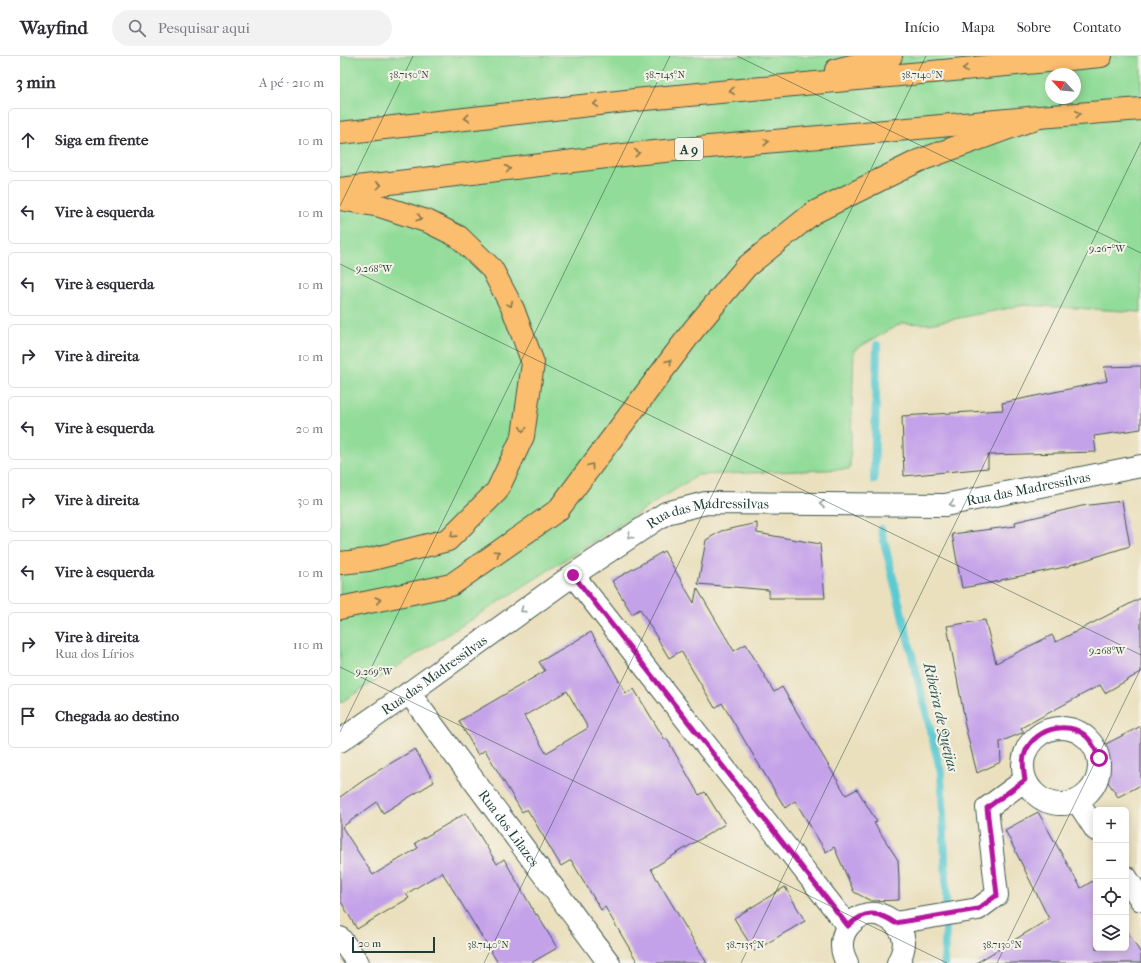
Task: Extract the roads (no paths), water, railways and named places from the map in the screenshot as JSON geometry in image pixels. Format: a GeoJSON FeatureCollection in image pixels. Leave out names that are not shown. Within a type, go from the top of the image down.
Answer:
{"type":"FeatureCollection","features":[{"type":"Feature","properties":{"kind":"highway"},"geometry":{"type":"LineString","coordinates":[[770,87],[891,56]]}},
{"type":"Feature","properties":{"kind":"highway"},"geometry":{"type":"LineString","coordinates":[[340,133],[634,100],[1101,56]]}},
{"type":"Feature","properties":{"kind":"highway","name":"A 9"},"geometry":{"type":"LineString","coordinates":[[340,189],[632,154],[1141,109]]}},
{"type":"Feature","properties":{"kind":"highway"},"geometry":{"type":"LineString","coordinates":[[340,608],[451,585],[558,510],[694,329],[746,267],[813,213],[918,162],[1039,117]]}},
{"type":"Feature","properties":{"kind":"highway"},"geometry":{"type":"LineString","coordinates":[[340,199],[380,206],[429,222],[459,237],[492,269],[513,309],[533,363],[522,436],[497,491],[448,540],[368,560],[340,563]]}},
{"type":"Feature","properties":{"kind":"street","name":"Rua das Madressilvas"},"geometry":{"type":"LineString","coordinates":[[340,741],[573,575],[666,513],[706,503],[945,505],[1141,466]]}},
{"type":"Feature","properties":{"kind":"street"},"geometry":{"type":"LineString","coordinates":[[573,575],[848,926]]}},
{"type":"Feature","properties":{"kind":"street","name":"Rua dos Lilazes"},"geometry":{"type":"LineString","coordinates":[[409,693],[609,963]]}},
{"type":"Feature","properties":{"kind":"street"},"geometry":{"type":"LineString","coordinates":[[1063,728],[1075,730],[1086,737],[1094,747],[1099,758],[1099,771],[1096,784],[1088,794],[1077,801],[1065,804],[1053,804],[1041,799],[1031,791],[1025,780],[1023,768],[1024,755],[1030,744],[1039,735],[1050,729],[1063,728]]}},
{"type":"Feature","properties":{"kind":"street"},"geometry":{"type":"LineString","coordinates":[[895,923],[978,909],[997,895],[987,808],[1025,780]]}},
{"type":"Feature","properties":{"kind":"street"},"geometry":{"type":"LineString","coordinates":[[1077,801],[1093,825]]}},
{"type":"Feature","properties":{"kind":"street"},"geometry":{"type":"LineString","coordinates":[[1128,879],[1141,900]]}},
{"type":"Feature","properties":{"kind":"street"},"geometry":{"type":"LineString","coordinates":[[847,963],[843,955],[843,935],[848,926],[865,914],[876,914],[886,917],[895,923],[901,932],[904,942],[903,953],[898,963]]}},
{"type":"Feature","properties":{"kind":"street"},"geometry":{"type":"LineString","coordinates":[[340,938],[358,963]]}},
{"type":"Feature","properties":{"kind":"waterway","name":"Ribeira de Queijas"},"geometry":{"type":"LineString","coordinates":[[874,480],[877,345]]}},
{"type":"Feature","properties":{"kind":"waterway","name":"Ribeira de Queijas"},"geometry":{"type":"LineString","coordinates":[[881,529],[941,773],[946,879],[946,931],[944,963]]}}]}
